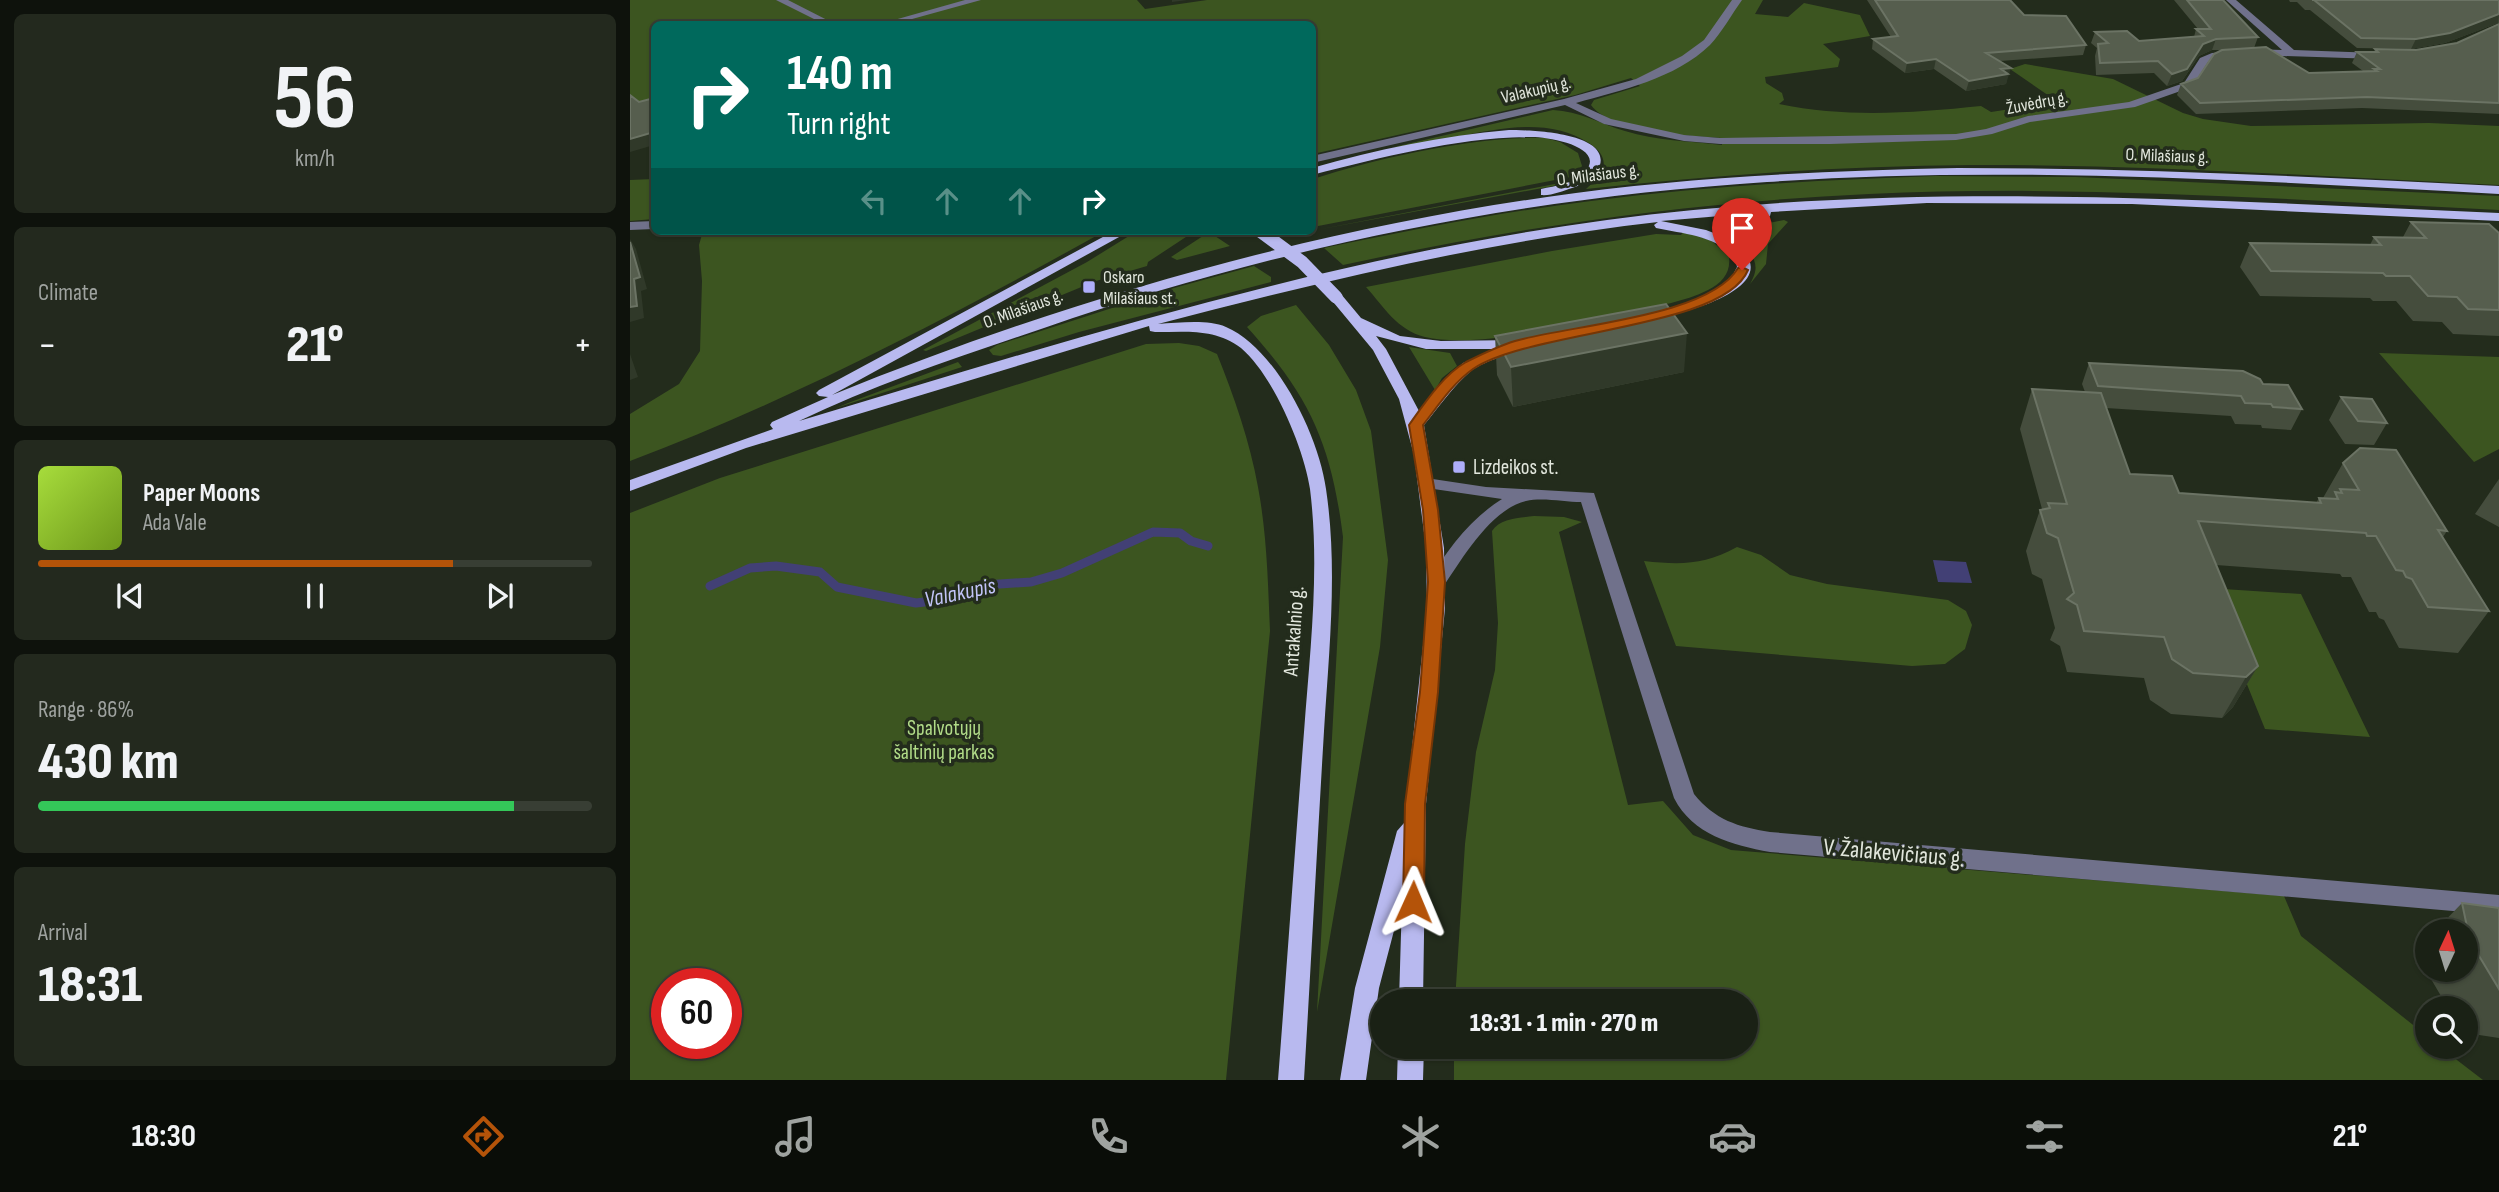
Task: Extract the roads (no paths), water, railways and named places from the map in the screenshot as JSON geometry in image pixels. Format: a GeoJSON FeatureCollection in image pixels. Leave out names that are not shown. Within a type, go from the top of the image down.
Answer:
{"type":"FeatureCollection","features":[{"type":"Feature","properties":{"kind":"main road"},"geometry":{"type":"LineString","coordinates":[[1316,170],[1438,144],[1506,134],[1556,135],[1585,146],[1593,154],[1595,163],[1592,171],[1578,181],[1505,206]]}},
{"type":"Feature","properties":{"kind":"main road","name":"O. Milašiaus g."},"geometry":{"type":"LineString","coordinates":[[740,444],[825,403],[1038,323],[1157,285],[1332,240],[1505,206],[1696,183],[1941,171],[2118,173],[2499,190]]}},
{"type":"Feature","properties":{"kind":"main road","name":"O. Milašiaus g."},"geometry":{"type":"LineString","coordinates":[[630,486],[740,444],[1109,331],[1400,261],[1604,224],[1783,207],[1915,200],[2041,198],[2499,216]]}},
{"type":"Feature","properties":{"kind":"main road"},"geometry":{"type":"LineString","coordinates":[[1635,320],[1703,301],[1726,290],[1738,280],[1742,270],[1741,258],[1735,248],[1734,234],[1738,227],[1748,220],[1783,207]]}},
{"type":"Feature","properties":{"kind":"main road"},"geometry":{"type":"LineString","coordinates":[[1604,224],[1680,227],[1703,233],[1735,248]]}},
{"type":"Feature","properties":{"kind":"main road"},"geometry":{"type":"LineString","coordinates":[[740,444],[785,414],[1117,235]]}},
{"type":"Feature","properties":{"kind":"main road"},"geometry":{"type":"LineString","coordinates":[[1265,235],[1302,262],[1358,321],[1395,376],[1416,425],[1426,483],[1437,582],[1429,692],[1415,804],[1411,989]]}},
{"type":"Feature","properties":{"kind":"main road"},"geometry":{"type":"LineString","coordinates":[[1358,321],[1393,338],[1421,344],[1444,346],[1526,343],[1468,366],[1447,386],[1416,425]]}},
{"type":"Feature","properties":{"kind":"main road","name":"Antakalnio g."},"geometry":{"type":"LineString","coordinates":[[1109,331],[1196,327],[1221,330],[1234,337],[1247,346],[1270,375],[1292,411],[1309,449],[1322,522],[1324,578],[1291,1080]]}},
{"type":"Feature","properties":{"kind":"main road"},"geometry":{"type":"LineString","coordinates":[[1353,1080],[1367,988],[1415,804]]}},
{"type":"Feature","properties":{"kind":"main road"},"geometry":{"type":"LineString","coordinates":[[1410,1059],[1410,1080]]}},
{"type":"Feature","properties":{"kind":"street"},"geometry":{"type":"LineString","coordinates":[[781,0],[824,21]]}},
{"type":"Feature","properties":{"kind":"street"},"geometry":{"type":"LineString","coordinates":[[896,21],[976,0]]}},
{"type":"Feature","properties":{"kind":"street","name":"Valakupių g."},"geometry":{"type":"LineString","coordinates":[[1316,159],[1566,102],[1640,81],[1686,58],[1707,42],[1737,0]]}},
{"type":"Feature","properties":{"kind":"street"},"geometry":{"type":"LineString","coordinates":[[2231,0],[2290,52]]}},
{"type":"Feature","properties":{"kind":"street","name":"Žuvėdrų g."},"geometry":{"type":"LineString","coordinates":[[1566,102],[1608,122],[1684,138],[1720,141],[1830,141],[1956,136],[1988,132],[2028,119],[2132,105],[2188,85],[2197,67],[2210,57],[2252,52],[2382,56]]}},
{"type":"Feature","properties":{"kind":"street"},"geometry":{"type":"LineString","coordinates":[[1328,166],[1390,142]]}},
{"type":"Feature","properties":{"kind":"street"},"geometry":{"type":"LineString","coordinates":[[630,226],[651,225]]}},
{"type":"Feature","properties":{"kind":"street","name":"V. Žalakevičiaus g."},"geometry":{"type":"LineString","coordinates":[[1426,483],[1522,496],[1588,497],[1685,798],[1698,816],[1714,828],[1738,837],[1770,842],[2499,905]]}},
{"type":"Feature","properties":{"kind":"street","name":"V. Žalakevičiaus g."},"geometry":{"type":"LineString","coordinates":[[1437,582],[1471,532],[1487,515],[1522,496]]}},
{"type":"Feature","properties":{"kind":"waterway","name":"Valakupis"},"geometry":{"type":"LineString","coordinates":[[710,586],[750,568],[776,566],[820,572],[837,587],[916,603],[958,598],[985,585],[1031,582],[1062,573],[1153,532],[1180,533],[1191,541],[1208,546]]}},
{"type":"Feature","properties":{"kind":"place","name":"Oskaro Milašiaus st."},"geometry":{"type":"Point","coordinates":[1089,287]}},
{"type":"Feature","properties":{"kind":"place","name":"Lizdeikos st."},"geometry":{"type":"Point","coordinates":[1459,467]}},
{"type":"Feature","properties":{"kind":"park label","name":"Spalvotųjų šaltinių parkas"},"geometry":{"type":"Point","coordinates":[944,740]}}]}
